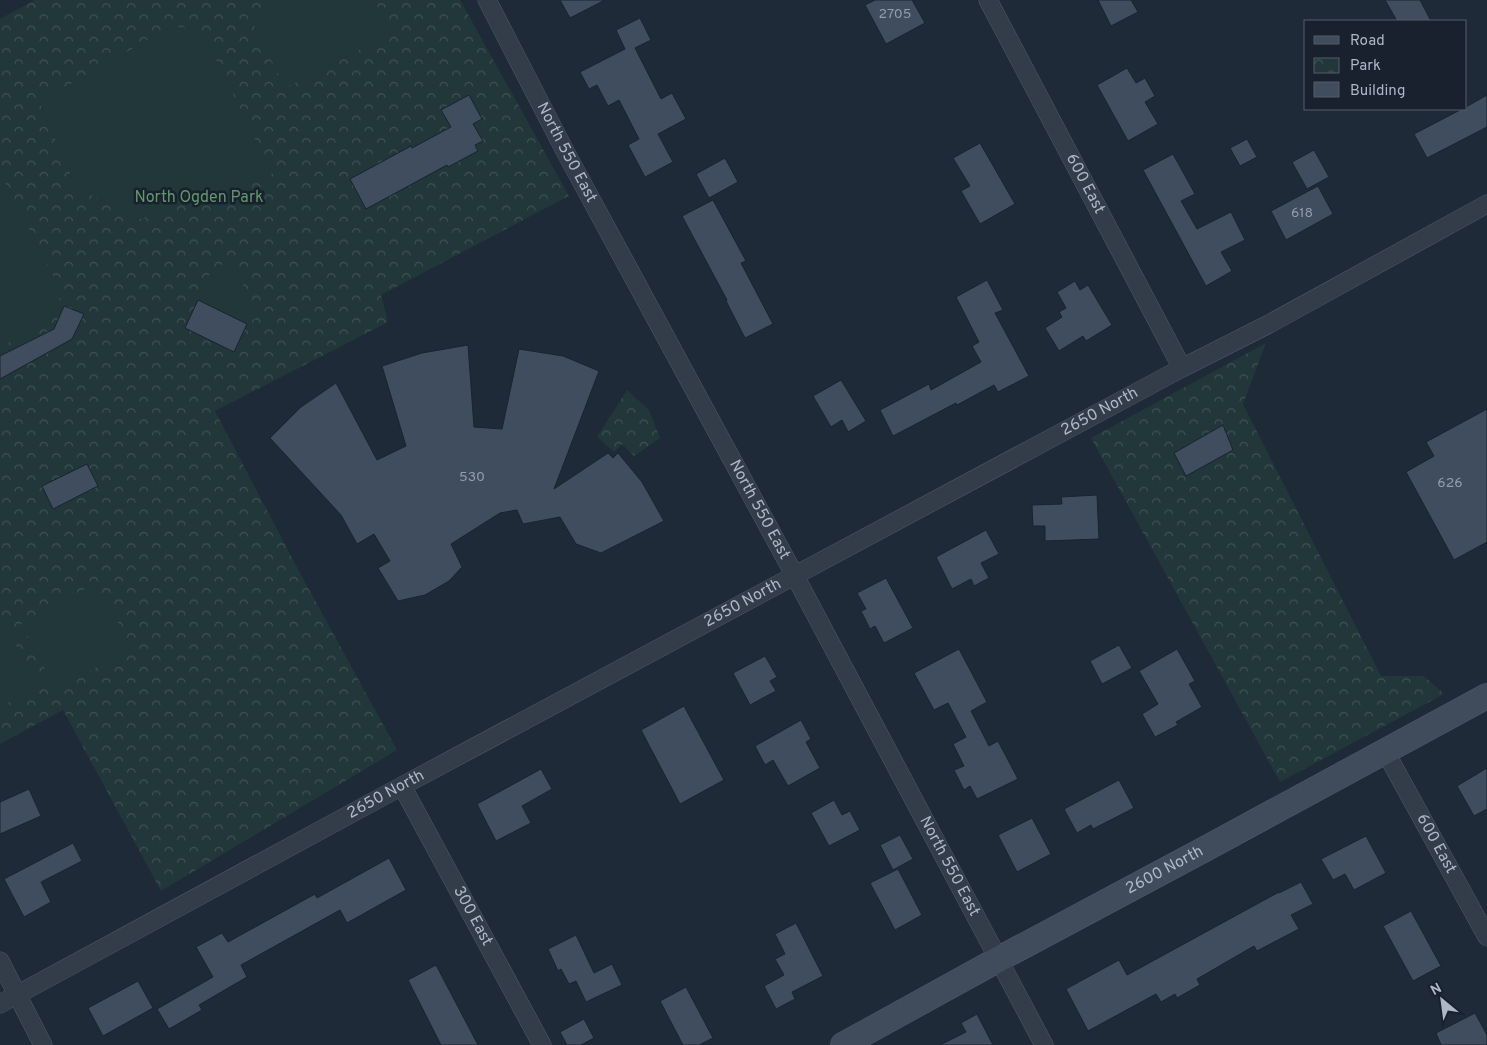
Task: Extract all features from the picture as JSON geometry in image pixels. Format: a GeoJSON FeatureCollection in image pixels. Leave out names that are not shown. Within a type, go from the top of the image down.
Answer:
{"type":"FeatureCollection","features":[{"type":"Feature","properties":{"kind":"main road","name":"2600 North"},"geometry":{"type":"LineString","coordinates":[[843,1045],[1487,696]]}},
{"type":"Feature","properties":{"kind":"street","name":"North 550 East"},"geometry":{"type":"LineString","coordinates":[[487,0],[1044,1045]]}},
{"type":"Feature","properties":{"kind":"street","name":"600 East"},"geometry":{"type":"LineString","coordinates":[[988,0],[1182,368]]}},
{"type":"Feature","properties":{"kind":"street","name":"2650 North"},"geometry":{"type":"LineString","coordinates":[[0,1004],[1182,368],[1269,324],[1487,204]]}},
{"type":"Feature","properties":{"kind":"street","name":"600 East"},"geometry":{"type":"LineString","coordinates":[[1386,751],[1487,937]]}},
{"type":"Feature","properties":{"kind":"street","name":"300 East"},"geometry":{"type":"LineString","coordinates":[[402,786],[542,1045]]}},
{"type":"Feature","properties":{"kind":"street"},"geometry":{"type":"LineString","coordinates":[[0,961],[43,1045]]}},
{"type":"Feature","properties":{"kind":"green space","name":"North Ogden Park"},"geometry":{"type":"Polygon","coordinates":[[[35,0],[460,0],[569,196],[381,295],[388,322],[215,411],[300,573],[397,750],[161,891],[63,710],[0,744],[0,19],[35,0]]]}},
{"type":"Feature","properties":{"kind":"green space"},"geometry":{"type":"Polygon","coordinates":[[[278,0],[374,0],[391,34],[285,88],[249,15],[278,0]]]}},
{"type":"Feature","properties":{"kind":"green space"},"geometry":{"type":"Polygon","coordinates":[[[171,27],[192,28],[205,37],[272,174],[138,220],[76,187],[39,102],[171,27]]]}},
{"type":"Feature","properties":{"kind":"green space"},"geometry":{"type":"Polygon","coordinates":[[[0,173],[62,293],[49,322],[0,347],[0,173]]]}},
{"type":"Feature","properties":{"kind":"green space"},"geometry":{"type":"Polygon","coordinates":[[[233,260],[256,318],[247,324],[198,300],[212,269],[233,260]]]}},
{"type":"Feature","properties":{"kind":"green space"},"geometry":{"type":"Polygon","coordinates":[[[1266,343],[1243,404],[1381,676],[1424,676],[1444,694],[1280,782],[1091,438],[1266,343]]]}},
{"type":"Feature","properties":{"kind":"green space"},"geometry":{"type":"Polygon","coordinates":[[[627,390],[649,410],[660,438],[634,456],[622,444],[614,452],[597,437],[627,390]]]}},
{"type":"Feature","properties":{"kind":"green space"},"geometry":{"type":"Polygon","coordinates":[[[96,583],[132,648],[56,689],[21,624],[96,583]]]}},
{"type":"Feature","properties":{"kind":"green space"},"geometry":{"type":"Polygon","coordinates":[[[0,617],[38,686],[0,707],[0,617]]]}},
{"type":"Feature","properties":{"kind":"building"},"geometry":{"type":"Polygon","coordinates":[[[560,0],[605,0],[570,18],[560,0]]]}},
{"type":"Feature","properties":{"kind":"building"},"geometry":{"type":"Polygon","coordinates":[[[875,0],[912,0],[925,23],[886,44],[865,5],[875,0]]]}},
{"type":"Feature","properties":{"kind":"building"},"geometry":{"type":"Polygon","coordinates":[[[1098,0],[1131,0],[1138,12],[1111,26],[1098,0]]]}},
{"type":"Feature","properties":{"kind":"building"},"geometry":{"type":"Polygon","coordinates":[[[1385,0],[1420,0],[1430,20],[1396,20],[1385,0]]]}},
{"type":"Feature","properties":{"kind":"building"},"geometry":{"type":"Polygon","coordinates":[[[640,18],[651,40],[635,48],[661,99],[672,93],[686,119],[658,134],[673,162],[645,177],[628,145],[639,139],[619,100],[608,106],[597,85],[589,89],[580,72],[625,49],[616,30],[640,18]]]}},
{"type":"Feature","properties":{"kind":"building"},"geometry":{"type":"Polygon","coordinates":[[[1127,68],[1136,83],[1145,78],[1155,96],[1145,102],[1158,124],[1128,141],[1097,85],[1127,68]]]}},
{"type":"Feature","properties":{"kind":"building"},"geometry":{"type":"Polygon","coordinates":[[[469,95],[482,119],[473,124],[483,141],[475,145],[478,151],[448,167],[447,165],[366,209],[350,179],[451,127],[441,110],[469,95]]]}},
{"type":"Feature","properties":{"kind":"building"},"geometry":{"type":"Polygon","coordinates":[[[1487,95],[1487,127],[1427,158],[1414,134],[1460,110],[1467,110],[1467,106],[1487,95]]]}},
{"type":"Feature","properties":{"kind":"building"},"geometry":{"type":"Polygon","coordinates":[[[1247,139],[1257,157],[1240,166],[1230,148],[1247,139]]]}},
{"type":"Feature","properties":{"kind":"building"},"geometry":{"type":"Polygon","coordinates":[[[980,143],[1015,204],[980,224],[961,191],[970,186],[953,158],[980,143]]]}},
{"type":"Feature","properties":{"kind":"building"},"geometry":{"type":"Polygon","coordinates":[[[1314,150],[1329,177],[1307,189],[1292,162],[1314,150]]]}},
{"type":"Feature","properties":{"kind":"building"},"geometry":{"type":"Polygon","coordinates":[[[1173,154],[1195,194],[1181,201],[1197,229],[1231,212],[1245,240],[1221,252],[1232,271],[1206,286],[1143,170],[1173,154]]]}},
{"type":"Feature","properties":{"kind":"building"},"geometry":{"type":"Polygon","coordinates":[[[725,158],[738,182],[709,198],[696,174],[725,158]]]}},
{"type":"Feature","properties":{"kind":"building"},"geometry":{"type":"Polygon","coordinates":[[[1318,186],[1333,214],[1286,240],[1271,211],[1318,186]]]}},
{"type":"Feature","properties":{"kind":"building"},"geometry":{"type":"Polygon","coordinates":[[[713,200],[746,261],[741,263],[773,324],[745,338],[682,216],[713,200]]]}},
{"type":"Feature","properties":{"kind":"building"},"geometry":{"type":"Polygon","coordinates":[[[987,280],[1003,310],[995,313],[1029,376],[998,392],[994,385],[893,436],[880,410],[929,384],[931,390],[981,362],[972,346],[979,342],[956,297],[987,280]]]}},
{"type":"Feature","properties":{"kind":"building"},"geometry":{"type":"Polygon","coordinates":[[[1075,281],[1080,290],[1088,285],[1112,325],[1086,341],[1083,336],[1059,351],[1045,328],[1062,317],[1059,312],[1066,308],[1057,292],[1075,281]]]}},
{"type":"Feature","properties":{"kind":"building"},"geometry":{"type":"Polygon","coordinates":[[[198,300],[247,324],[234,352],[185,328],[198,300]]]}},
{"type":"Feature","properties":{"kind":"building"},"geometry":{"type":"Polygon","coordinates":[[[64,306],[84,314],[72,339],[0,379],[0,356],[54,329],[64,306]]]}},
{"type":"Feature","properties":{"kind":"building"},"geometry":{"type":"Polygon","coordinates":[[[468,345],[474,427],[502,429],[519,349],[563,356],[599,371],[554,489],[608,453],[613,458],[618,453],[642,482],[664,521],[601,553],[576,544],[560,517],[523,524],[517,510],[500,513],[451,544],[462,567],[449,581],[425,595],[398,601],[378,568],[390,561],[374,534],[357,544],[341,515],[270,438],[301,407],[336,383],[377,460],[406,446],[382,366],[422,353],[468,345]]]}},
{"type":"Feature","properties":{"kind":"building"},"geometry":{"type":"Polygon","coordinates":[[[841,380],[866,421],[848,432],[842,420],[831,427],[813,396],[841,380]]]}},
{"type":"Feature","properties":{"kind":"building"},"geometry":{"type":"Polygon","coordinates":[[[1487,409],[1487,542],[1454,560],[1406,472],[1434,456],[1426,442],[1487,409]]]}},
{"type":"Feature","properties":{"kind":"building"},"geometry":{"type":"Polygon","coordinates":[[[1223,425],[1233,450],[1186,476],[1174,453],[1223,425]]]}},
{"type":"Feature","properties":{"kind":"building"},"geometry":{"type":"Polygon","coordinates":[[[87,464],[98,486],[53,509],[42,486],[87,464]]]}},
{"type":"Feature","properties":{"kind":"building"},"geometry":{"type":"Polygon","coordinates":[[[1097,495],[1099,539],[1045,541],[1045,526],[1033,526],[1032,505],[1062,504],[1061,497],[1097,495]]]}},
{"type":"Feature","properties":{"kind":"building"},"geometry":{"type":"Polygon","coordinates":[[[986,530],[999,554],[981,563],[989,578],[974,586],[971,579],[952,589],[936,557],[986,530]]]}},
{"type":"Feature","properties":{"kind":"building"},"geometry":{"type":"Polygon","coordinates":[[[886,578],[913,628],[884,643],[875,626],[870,629],[861,611],[866,609],[857,593],[886,578]]]}},
{"type":"Feature","properties":{"kind":"building"},"geometry":{"type":"Polygon","coordinates":[[[1119,645],[1132,668],[1102,684],[1090,661],[1119,645]]]}},
{"type":"Feature","properties":{"kind":"building"},"geometry":{"type":"Polygon","coordinates":[[[959,649],[987,702],[971,711],[989,746],[998,741],[1018,779],[977,799],[970,786],[964,790],[954,770],[964,766],[953,744],[966,737],[948,703],[934,710],[914,673],[959,649]]]}},
{"type":"Feature","properties":{"kind":"building"},"geometry":{"type":"Polygon","coordinates":[[[1177,649],[1195,681],[1189,684],[1202,707],[1176,722],[1178,725],[1155,737],[1142,714],[1158,704],[1139,671],[1177,649]]]}},
{"type":"Feature","properties":{"kind":"building"},"geometry":{"type":"Polygon","coordinates":[[[765,656],[777,677],[770,681],[776,691],[750,705],[733,673],[765,656]]]}},
{"type":"Feature","properties":{"kind":"building"},"geometry":{"type":"Polygon","coordinates":[[[684,706],[724,780],[680,804],[641,730],[684,706]]]}},
{"type":"Feature","properties":{"kind":"building"},"geometry":{"type":"Polygon","coordinates":[[[801,720],[811,739],[806,742],[820,768],[788,786],[773,760],[765,765],[755,746],[801,720]]]}},
{"type":"Feature","properties":{"kind":"building"},"geometry":{"type":"Polygon","coordinates":[[[1487,768],[1487,809],[1474,816],[1457,786],[1487,768]]]}},
{"type":"Feature","properties":{"kind":"building"},"geometry":{"type":"Polygon","coordinates":[[[541,769],[552,789],[522,806],[531,823],[496,841],[477,804],[541,769]]]}},
{"type":"Feature","properties":{"kind":"building"},"geometry":{"type":"Polygon","coordinates":[[[1119,780],[1134,808],[1093,829],[1091,825],[1077,833],[1064,809],[1119,780]]]}},
{"type":"Feature","properties":{"kind":"building"},"geometry":{"type":"Polygon","coordinates":[[[29,789],[41,816],[0,834],[0,802],[29,789]]]}},
{"type":"Feature","properties":{"kind":"building"},"geometry":{"type":"Polygon","coordinates":[[[834,800],[842,815],[850,811],[860,830],[829,846],[811,813],[834,800]]]}},
{"type":"Feature","properties":{"kind":"building"},"geometry":{"type":"Polygon","coordinates":[[[1032,818],[1051,854],[1017,872],[998,835],[1032,818]]]}},
{"type":"Feature","properties":{"kind":"building"},"geometry":{"type":"Polygon","coordinates":[[[900,835],[913,859],[893,870],[880,845],[900,835]]]}},
{"type":"Feature","properties":{"kind":"building"},"geometry":{"type":"Polygon","coordinates":[[[1366,836],[1386,873],[1354,890],[1345,874],[1333,880],[1321,859],[1366,836]]]}},
{"type":"Feature","properties":{"kind":"building"},"geometry":{"type":"Polygon","coordinates":[[[73,843],[82,861],[41,882],[51,902],[24,917],[4,879],[73,843]]]}},
{"type":"Feature","properties":{"kind":"building"},"geometry":{"type":"Polygon","coordinates":[[[389,858],[406,890],[347,923],[340,910],[241,965],[247,977],[199,1005],[202,1010],[169,1029],[157,1009],[213,977],[196,947],[222,933],[228,942],[315,894],[317,898],[389,858]]]}},
{"type":"Feature","properties":{"kind":"building"},"geometry":{"type":"Polygon","coordinates":[[[898,869],[922,915],[895,930],[870,883],[898,869]]]}},
{"type":"Feature","properties":{"kind":"building"},"geometry":{"type":"Polygon","coordinates":[[[1301,882],[1313,904],[1291,915],[1299,929],[1257,951],[1254,946],[1197,979],[1200,985],[1177,998],[1175,994],[1161,1002],[1156,994],[1088,1031],[1066,989],[1119,960],[1127,975],[1279,892],[1301,882]]]}},
{"type":"Feature","properties":{"kind":"building"},"geometry":{"type":"Polygon","coordinates":[[[1411,911],[1441,966],[1413,981],[1383,926],[1411,911]]]}},
{"type":"Feature","properties":{"kind":"building"},"geometry":{"type":"Polygon","coordinates":[[[796,923],[823,976],[792,992],[795,999],[776,1009],[764,986],[784,975],[775,959],[785,954],[775,934],[796,923]]]}},
{"type":"Feature","properties":{"kind":"building"},"geometry":{"type":"Polygon","coordinates":[[[576,935],[594,973],[612,964],[622,985],[586,1002],[576,981],[569,984],[561,969],[558,971],[548,949],[576,935]]]}},
{"type":"Feature","properties":{"kind":"building"},"geometry":{"type":"Polygon","coordinates":[[[436,965],[478,1045],[441,1045],[408,980],[436,965]]]}},
{"type":"Feature","properties":{"kind":"building"},"geometry":{"type":"Polygon","coordinates":[[[138,981],[153,1008],[103,1036],[88,1008],[138,981]]]}},
{"type":"Feature","properties":{"kind":"building"},"geometry":{"type":"Polygon","coordinates":[[[686,987],[713,1038],[699,1045],[683,1045],[660,1001],[686,987]]]}},
{"type":"Feature","properties":{"kind":"building"},"geometry":{"type":"Polygon","coordinates":[[[1475,1013],[1487,1035],[1487,1045],[1441,1045],[1436,1033],[1475,1013]]]}},
{"type":"Feature","properties":{"kind":"building"},"geometry":{"type":"Polygon","coordinates":[[[977,1014],[993,1045],[940,1045],[966,1032],[961,1023],[977,1014]]]}},
{"type":"Feature","properties":{"kind":"building"},"geometry":{"type":"Polygon","coordinates":[[[584,1019],[594,1038],[581,1045],[567,1045],[560,1032],[584,1019]]]}}]}
